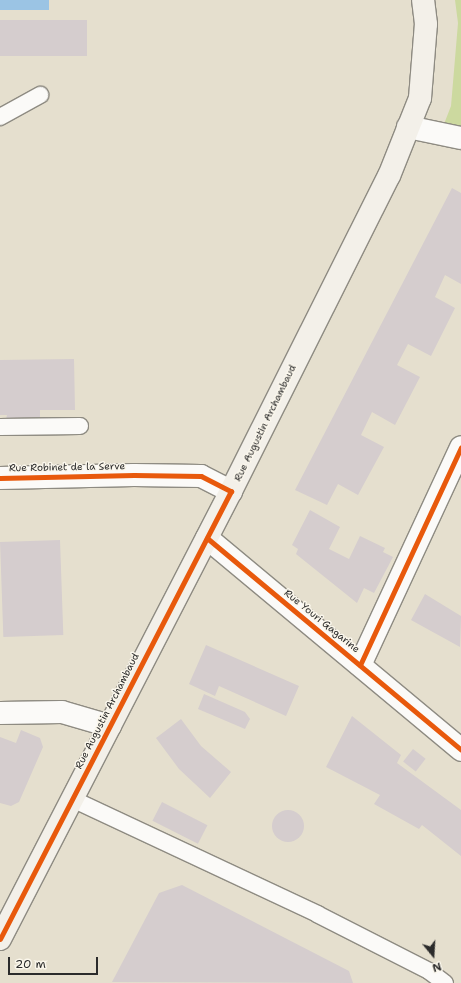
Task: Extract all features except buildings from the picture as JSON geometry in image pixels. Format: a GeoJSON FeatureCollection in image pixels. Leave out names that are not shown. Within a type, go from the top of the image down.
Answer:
{"type":"FeatureCollection","features":[{"type":"Feature","properties":{"kind":"main road","name":"Rue Augustin Archambaud"},"geometry":{"type":"LineString","coordinates":[[0,939],[231,492],[389,176],[420,98],[426,24],[423,0]]}},
{"type":"Feature","properties":{"kind":"street"},"geometry":{"type":"LineString","coordinates":[[408,128],[461,138]]}},
{"type":"Feature","properties":{"kind":"street"},"geometry":{"type":"LineString","coordinates":[[360,665],[461,447]]}},
{"type":"Feature","properties":{"kind":"street","name":"Rue Robinet de la Serve"},"geometry":{"type":"LineString","coordinates":[[0,478],[134,475],[201,476],[231,492]]}},
{"type":"Feature","properties":{"kind":"street","name":"Rue Youri Gagarine"},"geometry":{"type":"LineString","coordinates":[[207,538],[461,750]]}},
{"type":"Feature","properties":{"kind":"street"},"geometry":{"type":"LineString","coordinates":[[0,713],[62,712],[110,726]]}},
{"type":"Feature","properties":{"kind":"lane"},"geometry":{"type":"LineString","coordinates":[[0,117],[40,95]]}},
{"type":"Feature","properties":{"kind":"lane"},"geometry":{"type":"LineString","coordinates":[[0,427],[80,426]]}},
{"type":"Feature","properties":{"kind":"lane"},"geometry":{"type":"LineString","coordinates":[[72,799],[317,914],[429,971],[446,983]]}},
{"type":"Feature","properties":{"kind":"green space"},"geometry":{"type":"Polygon","coordinates":[[[455,0],[461,0],[461,127],[444,124],[451,106],[458,23],[455,0]]]}},
{"type":"Feature","properties":{"kind":"water"},"geometry":{"type":"Polygon","coordinates":[[[0,0],[49,0],[49,10],[0,10],[0,0]]]}},
{"type":"Feature","properties":{"kind":"cycle path"},"geometry":{"type":"LineString","coordinates":[[360,665],[461,447]]}},
{"type":"Feature","properties":{"kind":"cycle path"},"geometry":{"type":"LineString","coordinates":[[0,478],[134,475],[201,476],[231,491],[0,939]]}},
{"type":"Feature","properties":{"kind":"cycle path"},"geometry":{"type":"LineString","coordinates":[[207,538],[461,750]]}}]}
